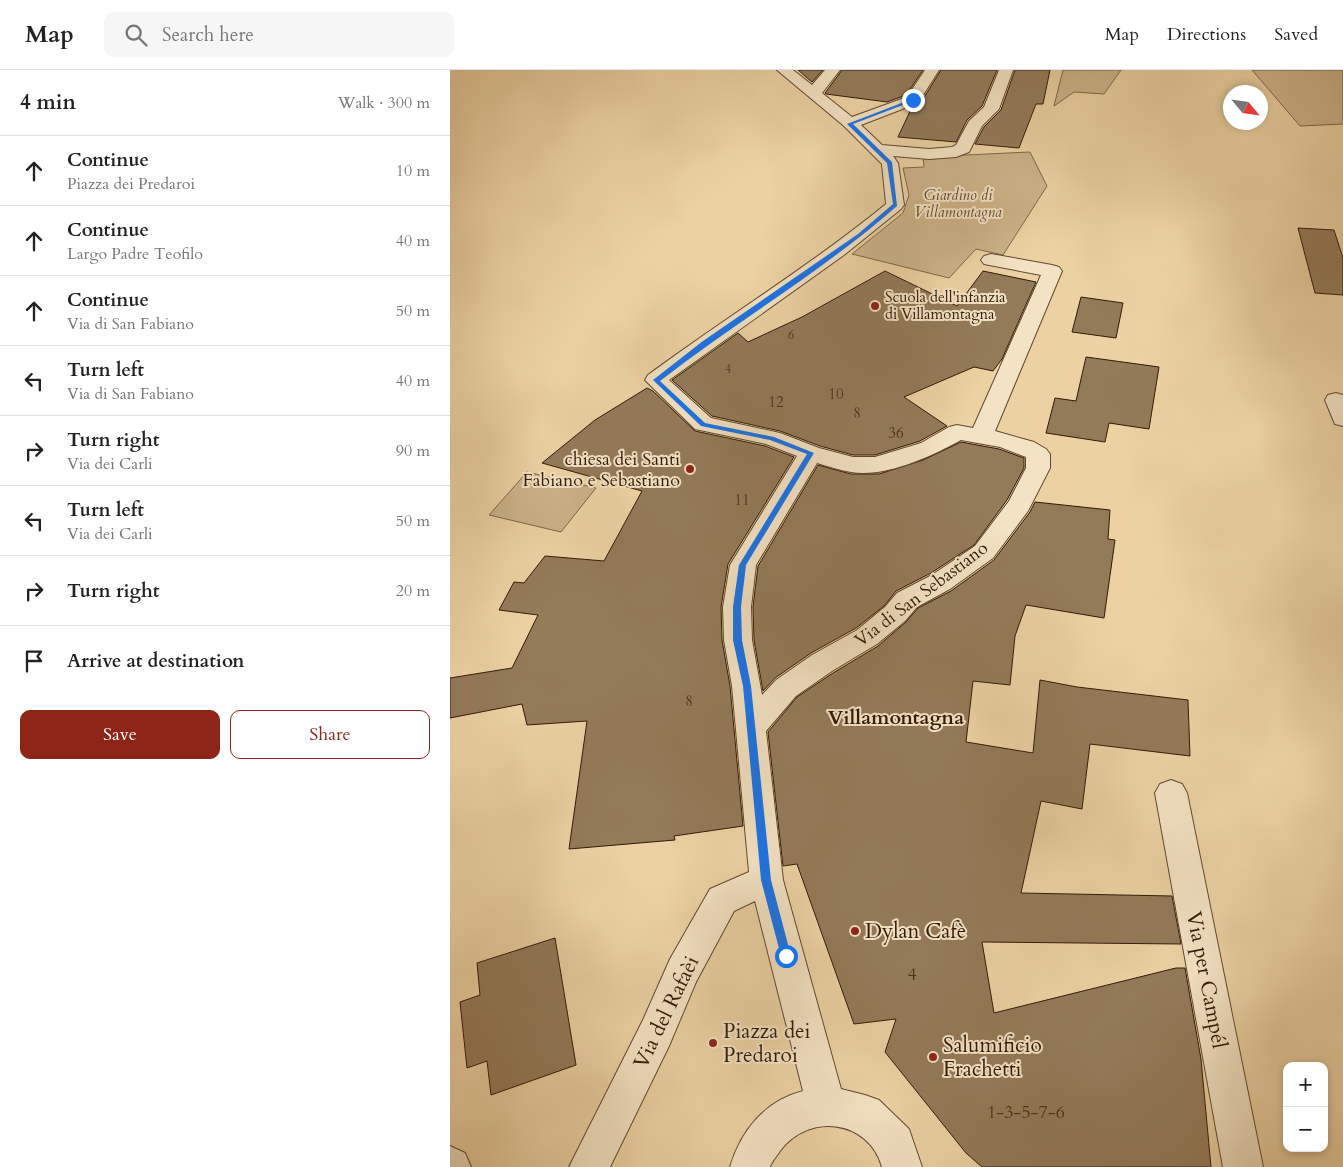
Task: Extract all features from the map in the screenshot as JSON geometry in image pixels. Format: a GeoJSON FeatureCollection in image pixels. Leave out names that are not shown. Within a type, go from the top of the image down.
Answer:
{"type":"FeatureCollection","features":[{"type":"Feature","properties":{"kind":"street"},"geometry":{"type":"LineString","coordinates":[[784,70],[850,124],[877,150],[929,154],[956,152],[963,148],[975,124],[991,110],[1006,70]]}},
{"type":"Feature","properties":{"kind":"street"},"geometry":{"type":"LineString","coordinates":[[813,94],[833,70]]}},
{"type":"Feature","properties":{"kind":"street"},"geometry":{"type":"LineString","coordinates":[[850,124],[913,100],[932,70]]}},
{"type":"Feature","properties":{"kind":"street","name":"Via di San Sebastiano"},"geometry":{"type":"LineString","coordinates":[[750,729],[786,688],[822,663],[867,637],[896,614],[907,600],[941,582],[984,552],[1019,505],[1038,468],[1038,454],[1026,447],[957,432],[929,448],[876,465],[852,465],[811,453],[772,438],[703,424],[656,380],[705,343],[860,235],[895,205],[890,162],[877,150]]}},
{"type":"Feature","properties":{"kind":"street"},"geometry":{"type":"LineString","coordinates":[[980,436],[1052,271],[991,260]]}},
{"type":"Feature","properties":{"kind":"street"},"geometry":{"type":"LineString","coordinates":[[811,453],[743,565],[737,607],[738,640],[747,686],[766,880],[826,1105]]}},
{"type":"Feature","properties":{"kind":"street","name":"Via per Campél"},"geometry":{"type":"LineString","coordinates":[[1171,793],[1243,1167]]}},
{"type":"Feature","properties":{"kind":"street","name":"Via del Rafaèi"},"geometry":{"type":"LineString","coordinates":[[590,1167],[649,1047],[683,971],[722,900],[766,880]]}},
{"type":"Feature","properties":{"kind":"street"},"geometry":{"type":"LineString","coordinates":[[750,1167],[754,1153],[773,1128],[798,1112],[826,1105],[865,1114],[894,1143],[902,1167]]}},
{"type":"Feature","properties":{"kind":"green space"},"geometry":{"type":"Polygon","coordinates":[[[1063,70],[1121,70],[1104,94],[1074,92],[1054,106],[1063,70]]]}},
{"type":"Feature","properties":{"kind":"green space"},"geometry":{"type":"Polygon","coordinates":[[[1252,70],[1343,70],[1343,124],[1300,126],[1268,89],[1268,85],[1265,85],[1252,70]]]}},
{"type":"Feature","properties":{"kind":"green space","name":"Giardino di Villamontagna"},"geometry":{"type":"Polygon","coordinates":[[[1030,152],[1047,186],[1003,255],[976,249],[949,278],[852,254],[903,213],[909,195],[903,168],[924,167],[923,157],[1030,152]]]}},
{"type":"Feature","properties":{"kind":"green space"},"geometry":{"type":"Polygon","coordinates":[[[527,472],[596,488],[561,532],[489,515],[527,472]]]}},
{"type":"Feature","properties":{"kind":"building"},"geometry":{"type":"Polygon","coordinates":[[[798,70],[823,70],[812,82],[798,70]]]}},
{"type":"Feature","properties":{"kind":"building"},"geometry":{"type":"Polygon","coordinates":[[[842,70],[923,70],[906,95],[887,102],[826,94],[842,70]]]}},
{"type":"Feature","properties":{"kind":"building"},"geometry":{"type":"Polygon","coordinates":[[[941,70],[997,70],[982,106],[967,120],[956,142],[898,137],[912,107],[920,104],[941,70]]]}},
{"type":"Feature","properties":{"kind":"building"},"geometry":{"type":"Polygon","coordinates":[[[1015,70],[1050,70],[1043,104],[1036,104],[1019,148],[975,144],[984,127],[1001,110],[1015,70]]]}},
{"type":"Feature","properties":{"kind":"building"},"geometry":{"type":"Polygon","coordinates":[[[1298,228],[1334,230],[1343,258],[1343,295],[1315,293],[1298,228]]]}},
{"type":"Feature","properties":{"kind":"building"},"geometry":{"type":"Polygon","coordinates":[[[885,271],[957,306],[983,271],[1036,282],[1002,359],[993,371],[974,367],[904,397],[947,426],[920,441],[875,455],[853,455],[820,446],[780,431],[712,416],[672,380],[738,333],[748,342],[802,317],[885,271]]]}},
{"type":"Feature","properties":{"kind":"building"},"geometry":{"type":"Polygon","coordinates":[[[1081,297],[1123,303],[1116,338],[1072,332],[1081,297]]]}},
{"type":"Feature","properties":{"kind":"building"},"geometry":{"type":"Polygon","coordinates":[[[1086,357],[1159,367],[1149,429],[1109,423],[1105,442],[1046,433],[1055,398],[1076,401],[1086,357]]]}},
{"type":"Feature","properties":{"kind":"building"},"geometry":{"type":"Polygon","coordinates":[[[647,388],[653,391],[695,431],[765,446],[794,457],[728,564],[721,607],[722,640],[730,686],[743,826],[674,836],[675,840],[569,849],[587,721],[527,725],[522,704],[450,718],[450,678],[512,668],[538,615],[499,610],[514,582],[524,583],[545,556],[604,561],[642,491],[542,463],[595,420],[647,388]]]}},
{"type":"Feature","properties":{"kind":"building"},"geometry":{"type":"Polygon","coordinates":[[[961,442],[999,449],[1024,458],[1024,468],[1007,500],[974,545],[931,573],[896,591],[884,606],[856,628],[811,653],[775,678],[763,691],[754,640],[753,607],[758,566],[818,465],[851,474],[879,474],[923,460],[961,442]]]}},
{"type":"Feature","properties":{"kind":"building"},"geometry":{"type":"Polygon","coordinates":[[[1035,502],[1110,510],[1108,539],[1115,540],[1104,618],[1026,605],[1015,636],[1010,685],[973,681],[966,742],[1033,753],[1040,680],[1077,687],[1188,700],[1190,756],[1090,744],[1082,809],[1041,801],[1021,893],[1172,896],[1181,944],[982,942],[994,1013],[1176,968],[1185,968],[1201,1059],[1211,1167],[982,1167],[966,1153],[885,1052],[896,1019],[854,1024],[797,864],[783,866],[768,732],[797,697],[878,646],[906,622],[918,608],[951,591],[994,560],[1030,512],[1035,502]]]}},
{"type":"Feature","properties":{"kind":"building"},"geometry":{"type":"Polygon","coordinates":[[[555,938],[576,1065],[491,1095],[487,1061],[467,1068],[460,1002],[480,995],[477,963],[555,938]]]}},
{"type":"Feature","properties":{"kind":"place","name":"Scuola dell'infanzia di Villamontagna"},"geometry":{"type":"Point","coordinates":[875,306]}},
{"type":"Feature","properties":{"kind":"place","name":"chiesa dei Santi Fabiano e Sebastiano"},"geometry":{"type":"Point","coordinates":[690,469]}},
{"type":"Feature","properties":{"kind":"place","name":"Dylan Cafè"},"geometry":{"type":"Point","coordinates":[855,931]}},
{"type":"Feature","properties":{"kind":"place","name":"Piazza dei Predaroi"},"geometry":{"type":"Point","coordinates":[713,1043]}},
{"type":"Feature","properties":{"kind":"place","name":"Salumificio Frachetti"},"geometry":{"type":"Point","coordinates":[933,1057]}},
{"type":"Feature","properties":{"kind":"district","name":"Villamontagna"},"geometry":{"type":"Point","coordinates":[896,717]}},
{"type":"Feature","properties":{"kind":"route"},"geometry":{"type":"LineString","coordinates":[[786,956],[766,880],[747,686],[738,640],[737,607],[743,565],[811,453],[772,438],[703,424],[656,380],[705,343],[860,235],[895,205],[890,162],[850,124],[913,100]]}}]}
